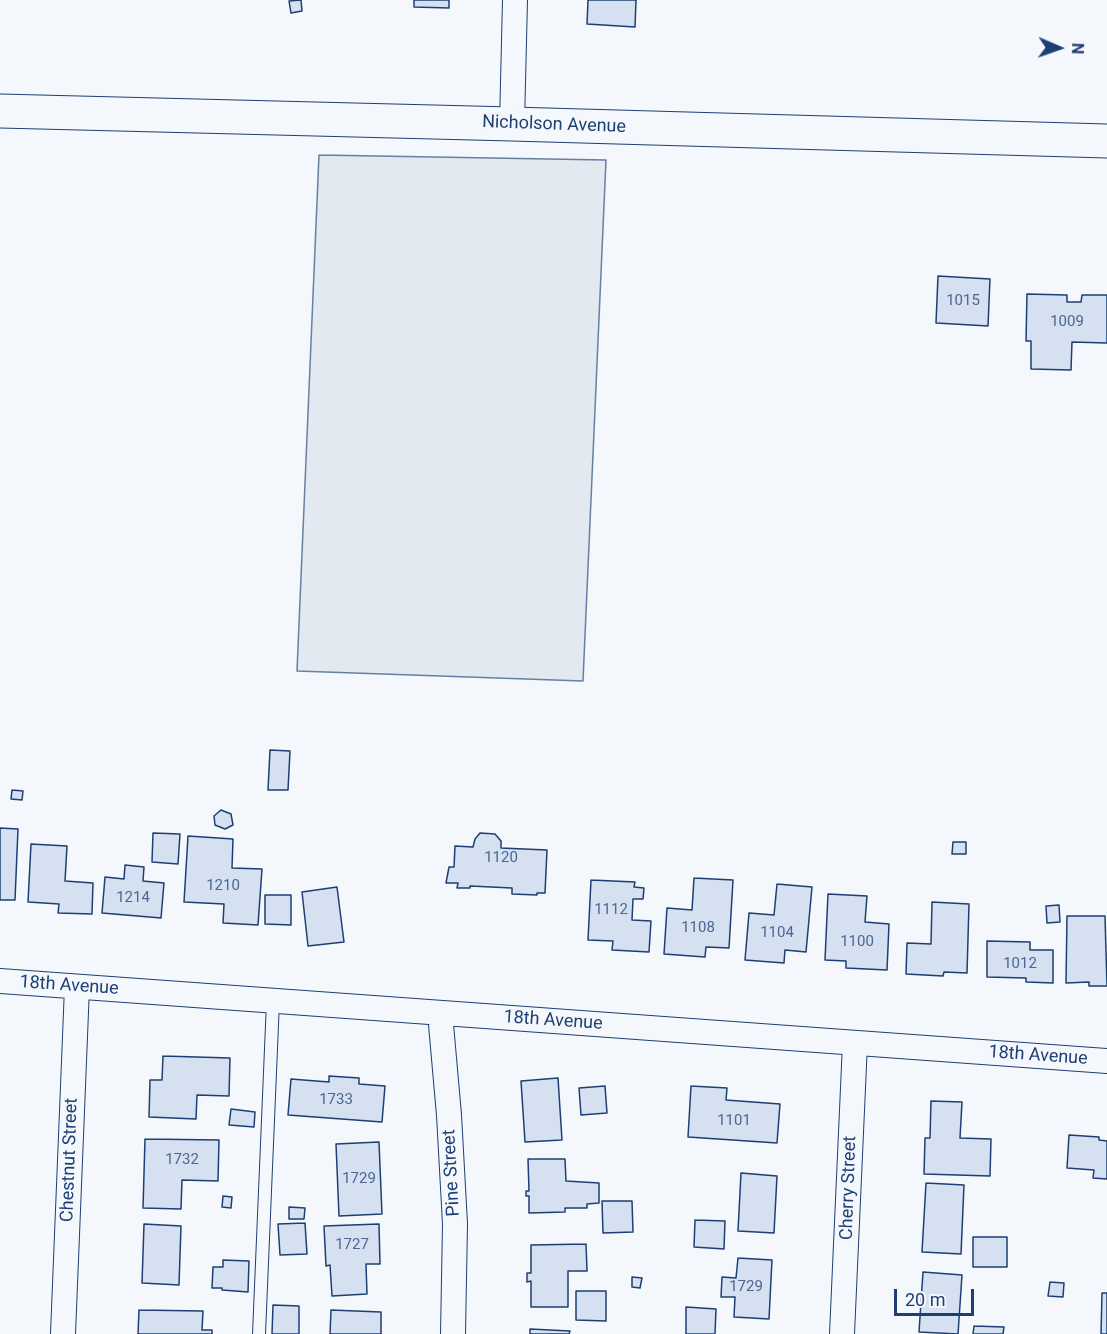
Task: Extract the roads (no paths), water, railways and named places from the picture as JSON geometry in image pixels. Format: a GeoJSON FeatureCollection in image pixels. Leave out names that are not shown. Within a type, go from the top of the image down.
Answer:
{"type":"FeatureCollection","features":[{"type":"Feature","properties":{"kind":"main road","name":"Nicholson Avenue"},"geometry":{"type":"LineString","coordinates":[[0,111],[1107,141]]}},
{"type":"Feature","properties":{"kind":"street"},"geometry":{"type":"LineString","coordinates":[[512,124],[515,0]]}},
{"type":"Feature","properties":{"kind":"street","name":"18th Avenue"},"geometry":{"type":"LineString","coordinates":[[0,981],[1107,1061]]}},
{"type":"Feature","properties":{"kind":"street","name":"Chestnut Street"},"geometry":{"type":"LineString","coordinates":[[63,1334],[77,987]]}},
{"type":"Feature","properties":{"kind":"street","name":"Pine Street"},"geometry":{"type":"LineString","coordinates":[[440,1013],[449,1115],[454,1213],[453,1334]]}},
{"type":"Feature","properties":{"kind":"street","name":"Cherry Street"},"geometry":{"type":"LineString","coordinates":[[842,1334],[855,1043]]}},
{"type":"Feature","properties":{"kind":"lane"},"geometry":{"type":"LineString","coordinates":[[259,1334],[273,1001]]}}]}
